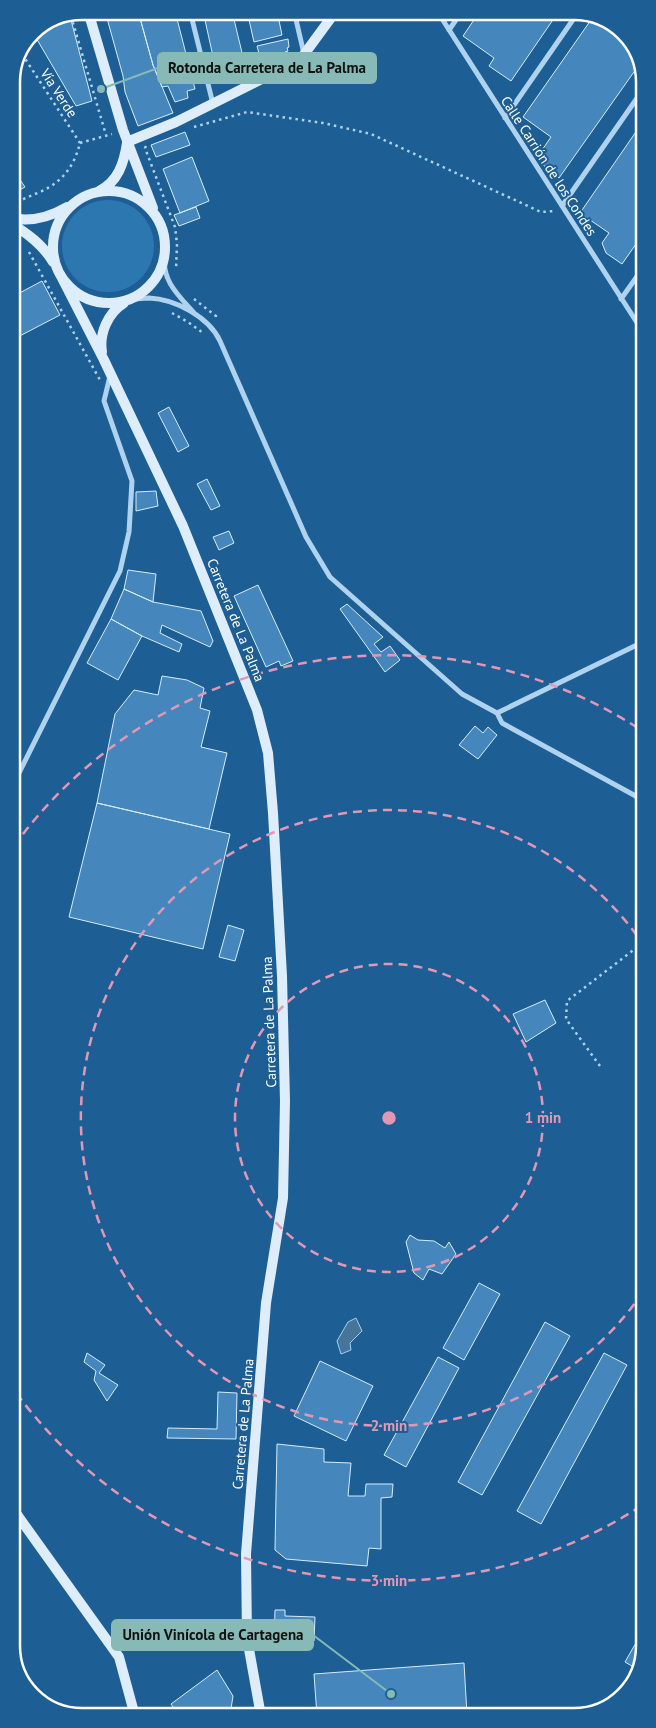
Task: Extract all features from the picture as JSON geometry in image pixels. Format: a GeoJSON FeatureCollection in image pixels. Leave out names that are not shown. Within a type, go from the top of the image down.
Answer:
{"type":"FeatureCollection","features":[{"type":"Feature","properties":{"kind":"main road"},"geometry":{"type":"LineString","coordinates":[[20,229],[42,248],[56,266],[62,278],[79,295],[94,302],[110,304],[130,300],[152,284],[160,271],[165,256],[165,238],[127,142],[91,20]]}},
{"type":"Feature","properties":{"kind":"main road"},"geometry":{"type":"LineString","coordinates":[[127,142],[168,126],[300,60],[329,20]]}},
{"type":"Feature","properties":{"kind":"main road"},"geometry":{"type":"LineString","coordinates":[[20,219],[43,218],[59,212],[111,183],[120,172],[126,153],[127,142]]}},
{"type":"Feature","properties":{"kind":"main road"},"geometry":{"type":"LineString","coordinates":[[96,192],[112,191],[129,194],[143,202],[155,214]]}},
{"type":"Feature","properties":{"kind":"main road"},"geometry":{"type":"LineString","coordinates":[[56,266],[53,243],[56,228],[63,214],[74,203]]}},
{"type":"Feature","properties":{"kind":"main road","name":"Carretera de La Palma"},"geometry":{"type":"LineString","coordinates":[[62,278],[111,373],[183,526],[258,710],[268,753],[283,991],[285,1101],[283,1198],[266,1303],[246,1554],[247,1638],[260,1708]]}},
{"type":"Feature","properties":{"kind":"main road","name":"Carretera de La Palma"},"geometry":{"type":"LineString","coordinates":[[103,358],[101,343],[108,319],[114,311],[130,300]]}},
{"type":"Feature","properties":{"kind":"main road"},"geometry":{"type":"LineString","coordinates":[[20,1517],[119,1657],[133,1708]]}},
{"type":"Feature","properties":{"kind":"street"},"geometry":{"type":"LineString","coordinates":[[192,20],[212,104]]}},
{"type":"Feature","properties":{"kind":"street"},"geometry":{"type":"LineString","coordinates":[[296,20],[304,55]]}},
{"type":"Feature","properties":{"kind":"street","name":"Calle Carrión de los Condes"},"geometry":{"type":"LineString","coordinates":[[443,20],[636,322]]}},
{"type":"Feature","properties":{"kind":"street"},"geometry":{"type":"LineString","coordinates":[[449,30],[456,20]]}},
{"type":"Feature","properties":{"kind":"street"},"geometry":{"type":"LineString","coordinates":[[505,118],[573,20]]}},
{"type":"Feature","properties":{"kind":"street"},"geometry":{"type":"LineString","coordinates":[[563,208],[636,100]]}},
{"type":"Feature","properties":{"kind":"street"},"geometry":{"type":"LineString","coordinates":[[165,256],[164,269],[168,279],[196,315]]}},
{"type":"Feature","properties":{"kind":"street"},"geometry":{"type":"LineString","coordinates":[[621,299],[636,278]]}},
{"type":"Feature","properties":{"kind":"street"},"geometry":{"type":"LineString","coordinates":[[130,300],[150,298],[181,307],[210,325],[216,333],[306,537],[330,577],[462,694],[497,713],[502,724],[636,796]]}},
{"type":"Feature","properties":{"kind":"street"},"geometry":{"type":"LineString","coordinates":[[20,771],[120,571],[127,542],[132,480],[104,401],[111,373]]}},
{"type":"Feature","properties":{"kind":"street"},"geometry":{"type":"LineString","coordinates":[[497,713],[636,645]]}},
{"type":"Feature","properties":{"kind":"path"},"geometry":{"type":"LineString","coordinates":[[72,21],[106,135]]}},
{"type":"Feature","properties":{"kind":"path","name":"Vía Verde"},"geometry":{"type":"LineString","coordinates":[[25,58],[80,143]]}},
{"type":"Feature","properties":{"kind":"path"},"geometry":{"type":"LineString","coordinates":[[190,128],[247,112],[323,123],[371,134],[541,212],[563,208]]}},
{"type":"Feature","properties":{"kind":"path"},"geometry":{"type":"LineString","coordinates":[[20,202],[58,182],[69,171],[77,156],[80,143],[123,130]]}},
{"type":"Feature","properties":{"kind":"path"},"geometry":{"type":"LineString","coordinates":[[148,143],[145,148],[175,226],[177,244],[176,273]]}},
{"type":"Feature","properties":{"kind":"path"},"geometry":{"type":"LineString","coordinates":[[27,250],[100,380],[111,373]]}},
{"type":"Feature","properties":{"kind":"path"},"geometry":{"type":"LineString","coordinates":[[190,296],[216,316]]}},
{"type":"Feature","properties":{"kind":"path"},"geometry":{"type":"LineString","coordinates":[[170,313],[188,322],[204,335]]}},
{"type":"Feature","properties":{"kind":"path"},"geometry":{"type":"LineString","coordinates":[[600,1066],[566,1018],[567,1001],[636,948]]}},
{"type":"Feature","properties":{"kind":"shaded area"},"geometry":{"type":"Polygon","coordinates":[[[108,200],[126,203],[141,213],[151,228],[154,246],[151,264],[141,279],[126,289],[108,292],[90,289],[75,279],[65,264],[62,246],[65,228],[75,213],[90,203],[108,200]]]}},
{"type":"Feature","properties":{"kind":"shaded area"},"geometry":{"type":"Polygon","coordinates":[[[356,1318],[362,1331],[350,1343],[351,1350],[341,1354],[337,1341],[348,1322],[356,1318]]]}},
{"type":"Feature","properties":{"kind":"building"},"geometry":{"type":"Polygon","coordinates":[[[107,20],[140,20],[153,65],[173,113],[138,126],[125,92],[123,76],[107,20]]]}},
{"type":"Feature","properties":{"kind":"building"},"geometry":{"type":"Polygon","coordinates":[[[140,20],[177,20],[195,89],[187,91],[188,98],[175,102],[168,86],[162,87],[153,65],[140,20]]]}},
{"type":"Feature","properties":{"kind":"building"},"geometry":{"type":"Polygon","coordinates":[[[205,20],[234,20],[244,61],[216,70],[205,20]]]}},
{"type":"Feature","properties":{"kind":"building"},"geometry":{"type":"Polygon","coordinates":[[[249,20],[279,20],[282,35],[254,42],[249,20]]]}},
{"type":"Feature","properties":{"kind":"building"},"geometry":{"type":"Polygon","coordinates":[[[474,20],[553,20],[511,81],[489,66],[494,58],[463,36],[474,20]]]}},
{"type":"Feature","properties":{"kind":"building"},"geometry":{"type":"Polygon","coordinates":[[[71,21],[92,101],[76,106],[37,39],[47,30],[71,21]]]}},
{"type":"Feature","properties":{"kind":"building"},"geometry":{"type":"Polygon","coordinates":[[[590,22],[602,26],[618,38],[626,47],[635,71],[559,178],[547,170],[538,156],[551,137],[523,117],[590,22]]]}},
{"type":"Feature","properties":{"kind":"building"},"geometry":{"type":"Polygon","coordinates":[[[288,39],[288,51],[285,54],[272,58],[274,63],[263,69],[257,46],[288,39]]]}},
{"type":"Feature","properties":{"kind":"building"},"geometry":{"type":"Polygon","coordinates":[[[185,132],[190,145],[156,157],[151,145],[185,132]]]}},
{"type":"Feature","properties":{"kind":"building"},"geometry":{"type":"Polygon","coordinates":[[[636,132],[636,244],[622,264],[606,253],[602,243],[609,233],[580,213],[636,132]]]}},
{"type":"Feature","properties":{"kind":"building"},"geometry":{"type":"Polygon","coordinates":[[[192,157],[209,201],[180,213],[163,169],[192,157]]]}},
{"type":"Feature","properties":{"kind":"building"},"geometry":{"type":"Polygon","coordinates":[[[20,180],[25,187],[20,190],[20,180]]]}},
{"type":"Feature","properties":{"kind":"building"},"geometry":{"type":"Polygon","coordinates":[[[196,207],[200,218],[179,226],[174,215],[196,207]]]}},
{"type":"Feature","properties":{"kind":"building"},"geometry":{"type":"Polygon","coordinates":[[[42,281],[60,315],[20,336],[20,293],[42,281]]]}},
{"type":"Feature","properties":{"kind":"building"},"geometry":{"type":"Polygon","coordinates":[[[169,407],[189,446],[178,452],[158,413],[169,407]]]}},
{"type":"Feature","properties":{"kind":"building"},"geometry":{"type":"Polygon","coordinates":[[[207,479],[220,506],[211,510],[197,484],[207,479]]]}},
{"type":"Feature","properties":{"kind":"building"},"geometry":{"type":"Polygon","coordinates":[[[156,491],[158,506],[136,511],[136,492],[156,491]]]}},
{"type":"Feature","properties":{"kind":"building"},"geometry":{"type":"Polygon","coordinates":[[[229,531],[234,543],[219,550],[213,537],[229,531]]]}},
{"type":"Feature","properties":{"kind":"building"},"geometry":{"type":"Polygon","coordinates":[[[128,570],[156,574],[153,602],[124,589],[128,570]]]}},
{"type":"Feature","properties":{"kind":"building"},"geometry":{"type":"Polygon","coordinates":[[[258,585],[293,661],[281,666],[279,661],[266,667],[234,596],[258,585]]]}},
{"type":"Feature","properties":{"kind":"building"},"geometry":{"type":"Polygon","coordinates":[[[124,589],[153,602],[201,611],[213,641],[210,647],[162,625],[160,633],[182,644],[179,652],[142,636],[111,619],[124,589]]]}},
{"type":"Feature","properties":{"kind":"building"},"geometry":{"type":"Polygon","coordinates":[[[347,604],[383,637],[374,644],[381,652],[390,646],[400,660],[385,672],[340,609],[347,604]]]}},
{"type":"Feature","properties":{"kind":"building"},"geometry":{"type":"Polygon","coordinates":[[[111,619],[142,636],[118,680],[87,663],[111,619]]]}},
{"type":"Feature","properties":{"kind":"building"},"geometry":{"type":"Polygon","coordinates":[[[162,676],[187,680],[204,688],[200,708],[210,711],[201,747],[227,753],[209,829],[97,803],[115,714],[134,690],[158,695],[162,676]]]}},
{"type":"Feature","properties":{"kind":"building"},"geometry":{"type":"Polygon","coordinates":[[[475,726],[483,733],[488,727],[497,735],[478,759],[459,745],[475,726]]]}},
{"type":"Feature","properties":{"kind":"building"},"geometry":{"type":"Polygon","coordinates":[[[97,803],[230,834],[203,949],[69,917],[97,803]]]}},
{"type":"Feature","properties":{"kind":"building"},"geometry":{"type":"Polygon","coordinates":[[[228,925],[244,930],[235,961],[219,957],[228,925]]]}},
{"type":"Feature","properties":{"kind":"building"},"geometry":{"type":"Polygon","coordinates":[[[545,1000],[556,1023],[526,1042],[513,1014],[545,1000]]]}},
{"type":"Feature","properties":{"kind":"building"},"geometry":{"type":"Polygon","coordinates":[[[410,1235],[418,1240],[434,1241],[445,1248],[449,1242],[456,1254],[442,1274],[429,1269],[423,1280],[414,1273],[406,1242],[410,1235]]]}},
{"type":"Feature","properties":{"kind":"building"},"geometry":{"type":"Polygon","coordinates":[[[479,1283],[500,1294],[464,1360],[443,1348],[479,1283]]]}},
{"type":"Feature","properties":{"kind":"building"},"geometry":{"type":"Polygon","coordinates":[[[545,1322],[570,1336],[482,1495],[458,1482],[545,1322]]]}},
{"type":"Feature","properties":{"kind":"building"},"geometry":{"type":"Polygon","coordinates":[[[87,1353],[105,1365],[99,1373],[118,1385],[107,1401],[94,1380],[96,1371],[84,1362],[87,1353]]]}},
{"type":"Feature","properties":{"kind":"building"},"geometry":{"type":"Polygon","coordinates":[[[604,1353],[627,1365],[541,1524],[517,1511],[604,1353]]]}},
{"type":"Feature","properties":{"kind":"building"},"geometry":{"type":"Polygon","coordinates":[[[438,1357],[459,1368],[406,1467],[384,1455],[438,1357]]]}},
{"type":"Feature","properties":{"kind":"building"},"geometry":{"type":"Polygon","coordinates":[[[320,1361],[373,1386],[346,1441],[294,1416],[320,1361]]]}},
{"type":"Feature","properties":{"kind":"building"},"geometry":{"type":"Polygon","coordinates":[[[218,1392],[237,1393],[236,1439],[167,1438],[168,1428],[217,1429],[218,1392]]]}},
{"type":"Feature","properties":{"kind":"building"},"geometry":{"type":"Polygon","coordinates":[[[277,1444],[324,1449],[324,1462],[351,1463],[348,1496],[365,1496],[366,1484],[393,1484],[392,1497],[381,1498],[381,1549],[369,1548],[367,1566],[286,1559],[275,1550],[277,1444]]]}},
{"type":"Feature","properties":{"kind":"building"},"geometry":{"type":"Polygon","coordinates":[[[275,1610],[285,1610],[285,1616],[315,1617],[314,1641],[274,1640],[275,1610]]]}},
{"type":"Feature","properties":{"kind":"building"},"geometry":{"type":"Polygon","coordinates":[[[636,1643],[633,1667],[625,1662],[636,1643]]]}},
{"type":"Feature","properties":{"kind":"building"},"geometry":{"type":"Polygon","coordinates":[[[464,1663],[467,1708],[316,1708],[314,1674],[464,1663]]]}},
{"type":"Feature","properties":{"kind":"building"},"geometry":{"type":"Polygon","coordinates":[[[217,1670],[233,1696],[231,1708],[174,1708],[171,1704],[217,1670]]]}},
{"type":"Feature","properties":{"kind":"place","name":"Rotonda Carretera de La Palma"},"geometry":{"type":"Point","coordinates":[101,89]}},
{"type":"Feature","properties":{"kind":"place","name":"Unión Vinícola de Cartagena"},"geometry":{"type":"Point","coordinates":[391,1694]}}]}
